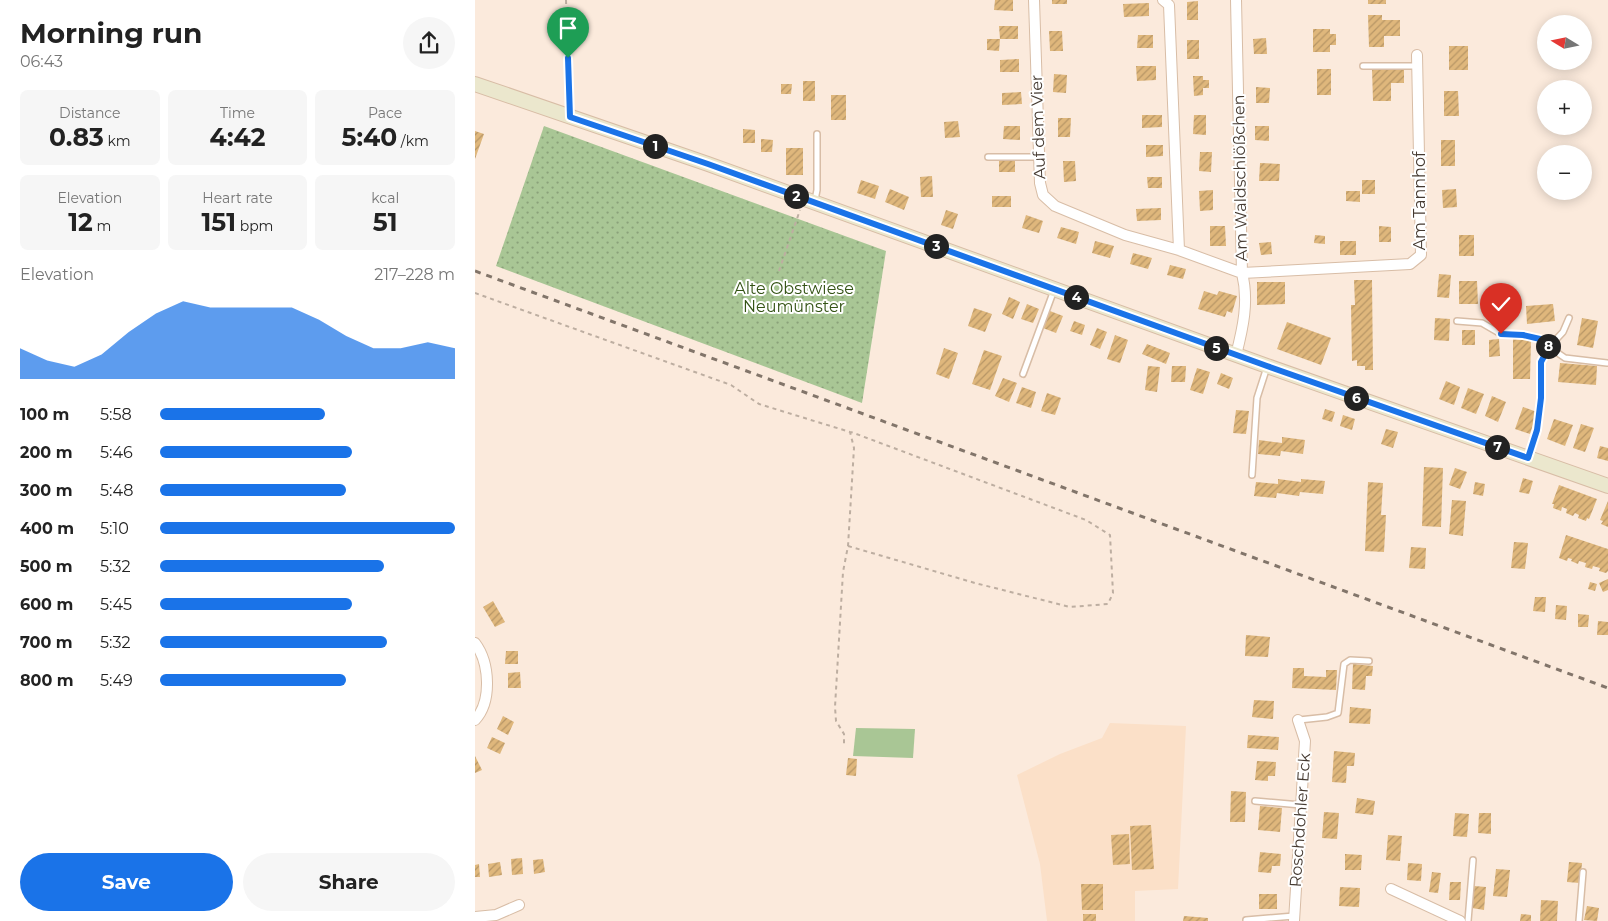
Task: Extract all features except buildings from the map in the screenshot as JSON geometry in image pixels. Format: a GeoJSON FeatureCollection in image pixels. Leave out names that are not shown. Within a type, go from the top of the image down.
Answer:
{"type":"FeatureCollection","features":[{"type":"Feature","properties":{"kind":"main road"},"geometry":{"type":"LineString","coordinates":[[475,84],[1608,486]]}},
{"type":"Feature","properties":{"kind":"street","name":"Auf dem Vier"},"geometry":{"type":"LineString","coordinates":[[1034,0],[1040,183],[1043,195],[1055,206],[1125,235],[1179,250],[1242,273]]}},
{"type":"Feature","properties":{"kind":"street"},"geometry":{"type":"LineString","coordinates":[[1163,0],[1169,5],[1179,250]]}},
{"type":"Feature","properties":{"kind":"street","name":"Am Waldschlößchen"},"geometry":{"type":"LineString","coordinates":[[1236,0],[1242,273],[1246,290],[1243,327],[1236,355]]}},
{"type":"Feature","properties":{"kind":"street","name":"Am Tannhof"},"geometry":{"type":"LineString","coordinates":[[1242,273],[1410,264],[1421,255],[1417,54]]}},
{"type":"Feature","properties":{"kind":"street"},"geometry":{"type":"LineString","coordinates":[[475,643],[486,669],[486,696],[479,716],[475,720]]}},
{"type":"Feature","properties":{"kind":"street","name":"Roschdohler Eck"},"geometry":{"type":"LineString","coordinates":[[1294,919],[1305,742],[1298,720]]}},
{"type":"Feature","properties":{"kind":"street"},"geometry":{"type":"LineString","coordinates":[[1391,889],[1460,921]]}},
{"type":"Feature","properties":{"kind":"street"},"geometry":{"type":"LineString","coordinates":[[475,917],[496,915],[519,905]]}},
{"type":"Feature","properties":{"kind":"lane"},"geometry":{"type":"LineString","coordinates":[[1363,66],[1417,66]]}},
{"type":"Feature","properties":{"kind":"lane"},"geometry":{"type":"LineString","coordinates":[[814,203],[817,190],[817,134]]}},
{"type":"Feature","properties":{"kind":"lane"},"geometry":{"type":"LineString","coordinates":[[989,158],[1039,157]]}},
{"type":"Feature","properties":{"kind":"lane"},"geometry":{"type":"LineString","coordinates":[[1023,374],[1054,290]]}},
{"type":"Feature","properties":{"kind":"lane"},"geometry":{"type":"LineString","coordinates":[[1528,458],[1537,430],[1541,398],[1541,362],[1549,347],[1563,332],[1569,318]]}},
{"type":"Feature","properties":{"kind":"lane"},"geometry":{"type":"LineString","coordinates":[[1457,321],[1482,324],[1501,334],[1523,335],[1540,339],[1565,358],[1607,363]]}},
{"type":"Feature","properties":{"kind":"lane"},"geometry":{"type":"LineString","coordinates":[[1251,475],[1257,398],[1267,366]]}},
{"type":"Feature","properties":{"kind":"lane"},"geometry":{"type":"LineString","coordinates":[[1298,720],[1327,717],[1338,713],[1344,664],[1350,660],[1369,661]]}},
{"type":"Feature","properties":{"kind":"lane"},"geometry":{"type":"LineString","coordinates":[[1255,801],[1301,805]]}},
{"type":"Feature","properties":{"kind":"lane"},"geometry":{"type":"LineString","coordinates":[[1468,921],[1473,860]]}},
{"type":"Feature","properties":{"kind":"lane"},"geometry":{"type":"LineString","coordinates":[[1579,921],[1583,872]]}},
{"type":"Feature","properties":{"kind":"lane"},"geometry":{"type":"LineString","coordinates":[[1245,920],[1294,919]]}},
{"type":"Feature","properties":{"kind":"path"},"geometry":{"type":"LineString","coordinates":[[566,0],[570,117]]}},
{"type":"Feature","properties":{"kind":"path"},"geometry":{"type":"LineString","coordinates":[[779,271],[800,210]]}},
{"type":"Feature","properties":{"kind":"path"},"geometry":{"type":"LineString","coordinates":[[475,293],[731,385],[759,404],[851,432],[1086,520],[1110,535],[1113,593],[1108,604],[1070,607],[975,583],[848,546]]}},
{"type":"Feature","properties":{"kind":"path"},"geometry":{"type":"LineString","coordinates":[[844,745],[844,734],[836,721],[835,706],[843,572],[848,546],[854,448],[851,432]]}},
{"type":"Feature","properties":{"kind":"shaded area"},"geometry":{"type":"Polygon","coordinates":[[[1110,723],[1186,726],[1178,889],[1135,891],[1135,921],[1047,921],[1040,864],[1017,775],[1060,754],[1102,738],[1110,723]]]}},
{"type":"Feature","properties":{"kind":"green space","name":"Alte Obstwiese Neumünster"},"geometry":{"type":"Polygon","coordinates":[[[544,126],[886,251],[862,403],[496,266],[544,126]]]}},
{"type":"Feature","properties":{"kind":"green space"},"geometry":{"type":"Polygon","coordinates":[[[856,728],[915,729],[913,758],[853,756],[856,728]]]}},
{"type":"Feature","properties":{"kind":"railway"},"geometry":{"type":"LineString","coordinates":[[475,271],[1608,688]]}},
{"type":"Feature","properties":{"kind":"route"},"geometry":{"type":"LineString","coordinates":[[568,58],[570,117],[708,164],[1054,290],[1528,458],[1537,430],[1541,398],[1541,362],[1549,347],[1540,339],[1523,335],[1501,334]]}}]}
